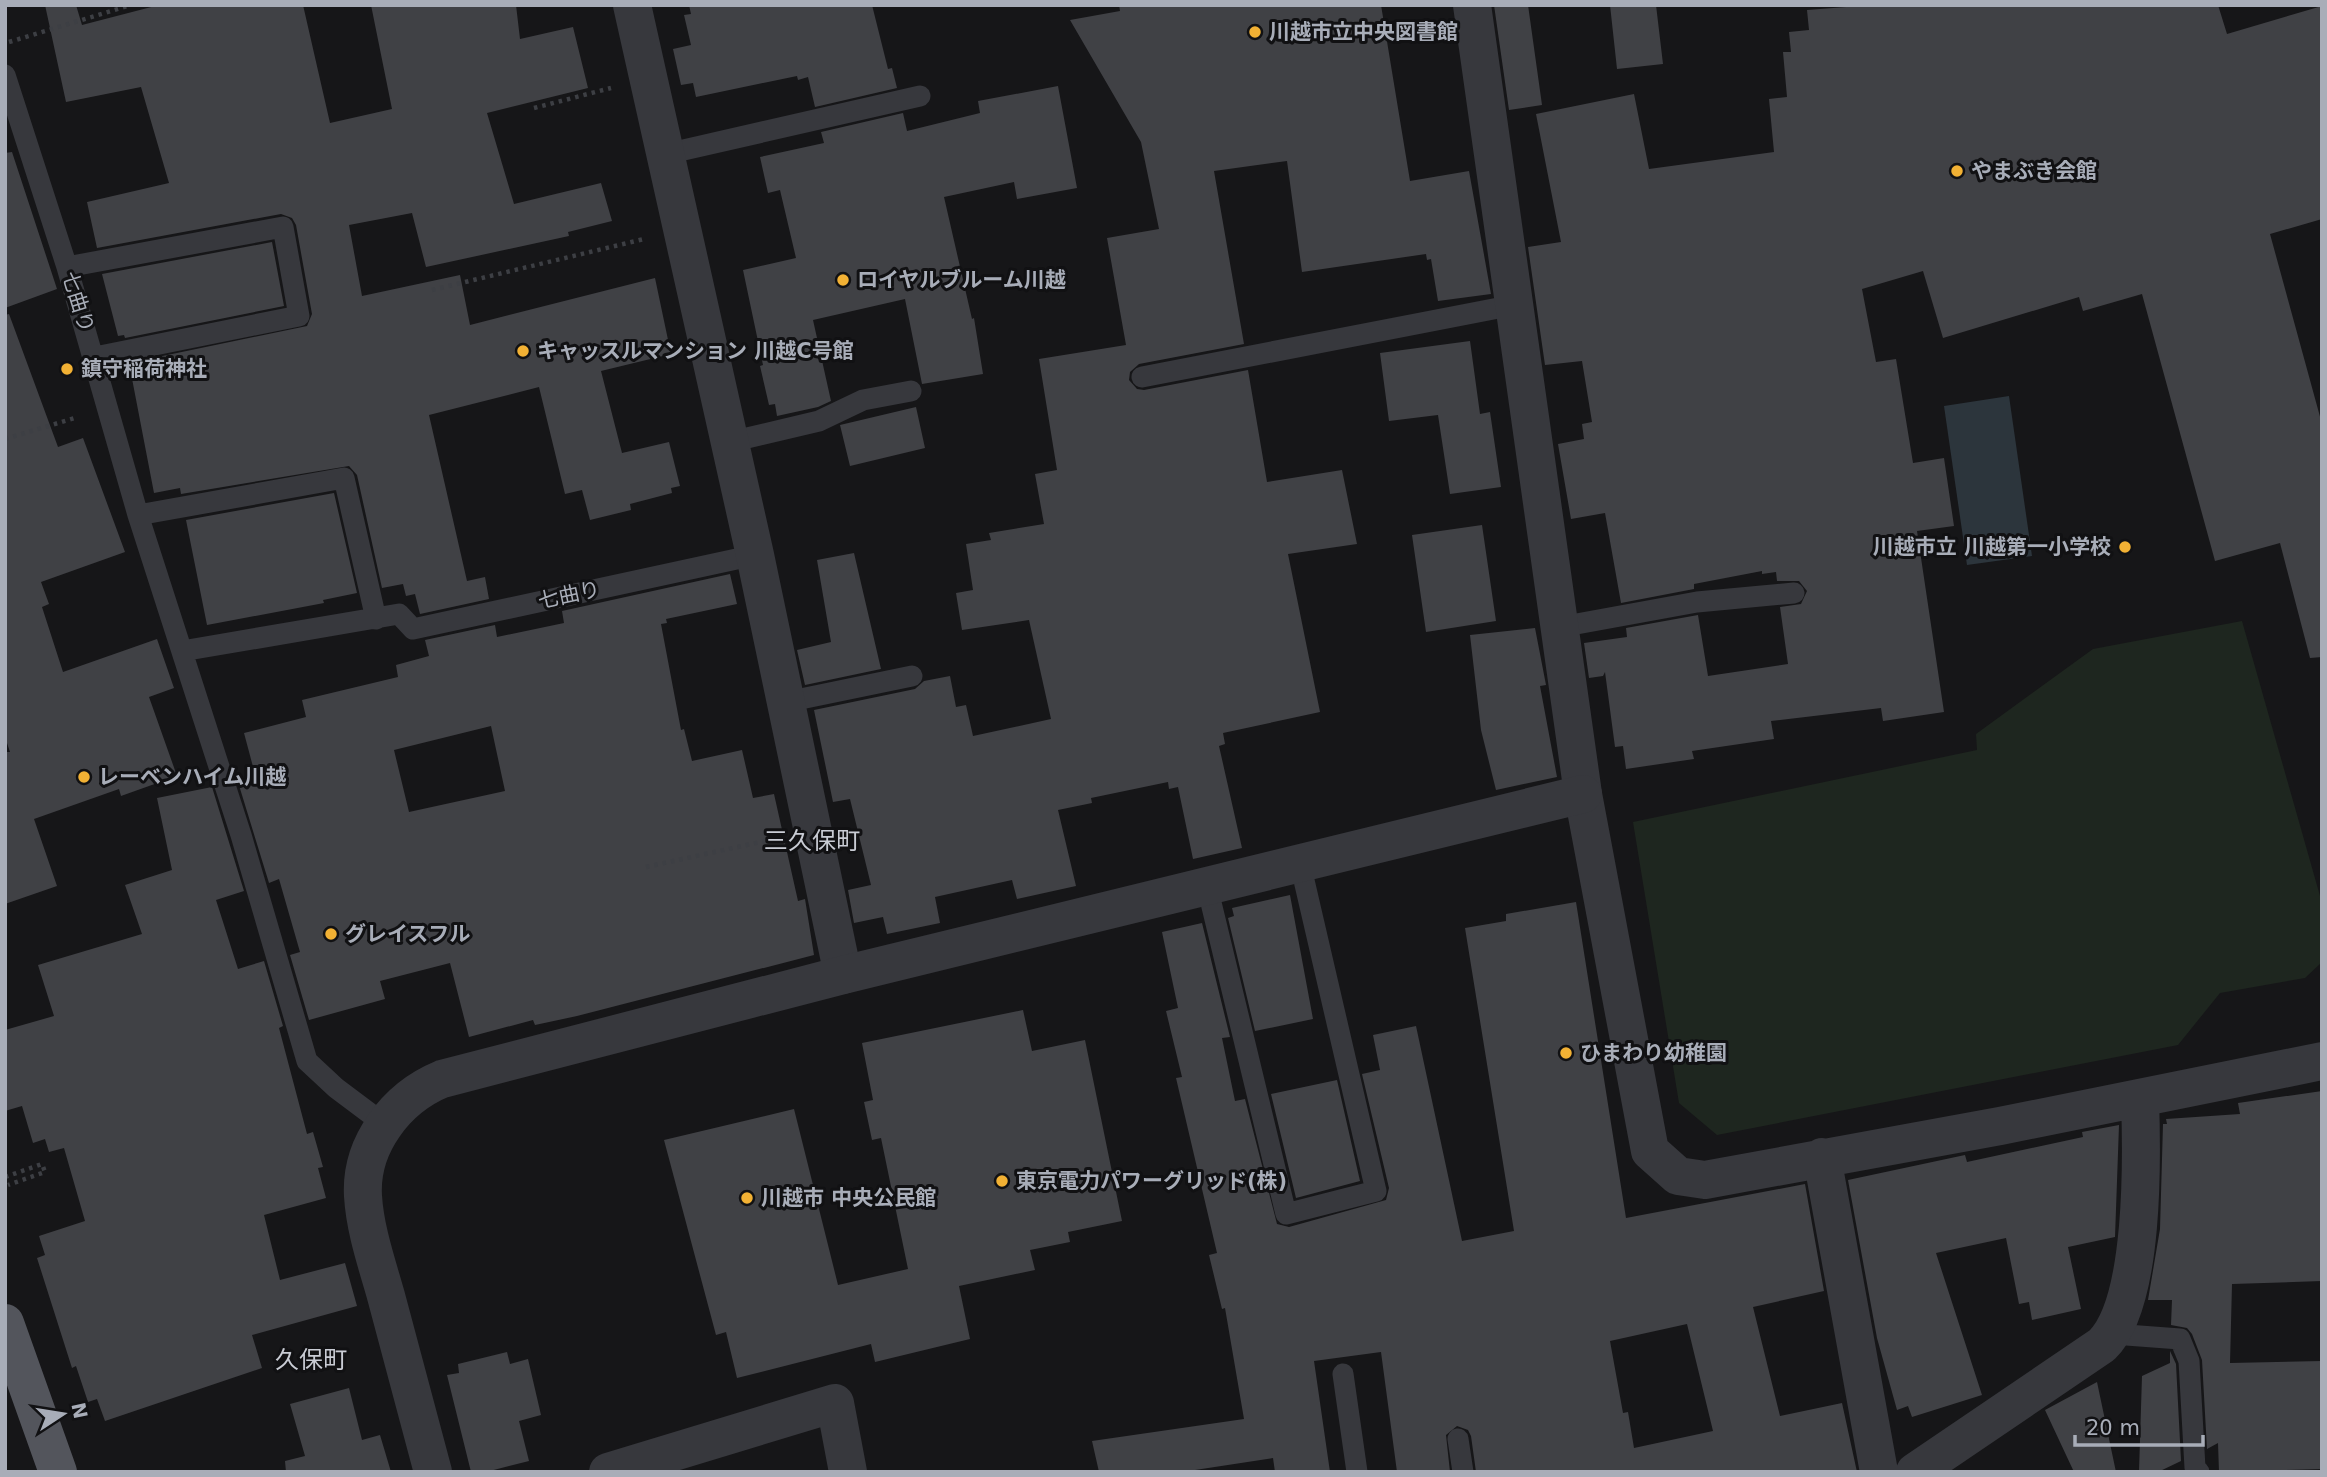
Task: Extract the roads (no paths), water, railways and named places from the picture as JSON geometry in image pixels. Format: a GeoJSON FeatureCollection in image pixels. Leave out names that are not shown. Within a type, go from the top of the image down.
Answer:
{"type":"FeatureCollection","features":[{"type":"Feature","properties":{"kind":"main road"},"geometry":{"type":"LineString","coordinates":[[5,1323],[58,1472]]}},
{"type":"Feature","properties":{"kind":"street"},"geometry":{"type":"LineString","coordinates":[[632,5],[755,555],[843,975]]}},
{"type":"Feature","properties":{"kind":"street"},"geometry":{"type":"LineString","coordinates":[[1472,5],[1583,794],[1650,1151],[1678,1176],[1706,1180],[2322,1061]]}},
{"type":"Feature","properties":{"kind":"street"},"geometry":{"type":"LineString","coordinates":[[433,1472],[371,1238],[363,1195],[368,1159],[384,1124],[403,1102],[442,1079],[843,975],[1583,794]]}},
{"type":"Feature","properties":{"kind":"street"},"geometry":{"type":"LineString","coordinates":[[1915,1472],[2113,1334],[2134,1264],[2142,1166],[2140,1098]]}},
{"type":"Feature","properties":{"kind":"street"},"geometry":{"type":"LineString","coordinates":[[1822,1157],[1879,1472]]}},
{"type":"Feature","properties":{"kind":"street"},"geometry":{"type":"LineString","coordinates":[[608,1472],[835,1403],[848,1472]]}},
{"type":"Feature","properties":{"kind":"lane","name":"七曲り"},"geometry":{"type":"LineString","coordinates":[[5,75],[68,267],[138,515],[241,835],[307,1061],[336,1088],[384,1124]]}},
{"type":"Feature","properties":{"kind":"lane"},"geometry":{"type":"LineString","coordinates":[[666,154],[920,96]]}},
{"type":"Feature","properties":{"kind":"lane"},"geometry":{"type":"LineString","coordinates":[[68,267],[283,227],[299,316],[95,357]]}},
{"type":"Feature","properties":{"kind":"lane"},"geometry":{"type":"LineString","coordinates":[[1142,377],[1514,305]]}},
{"type":"Feature","properties":{"kind":"lane"},"geometry":{"type":"LineString","coordinates":[[730,442],[819,421],[863,400],[911,391]]}},
{"type":"Feature","properties":{"kind":"lane"},"geometry":{"type":"LineString","coordinates":[[138,515],[344,478],[376,619]]}},
{"type":"Feature","properties":{"kind":"lane","name":"七曲り"},"geometry":{"type":"LineString","coordinates":[[182,651],[399,614],[413,629],[755,555]]}},
{"type":"Feature","properties":{"kind":"lane"},"geometry":{"type":"LineString","coordinates":[[1560,627],[1697,601],[1794,593]]}},
{"type":"Feature","properties":{"kind":"lane"},"geometry":{"type":"LineString","coordinates":[[786,702],[912,676]]}},
{"type":"Feature","properties":{"kind":"lane"},"geometry":{"type":"LineString","coordinates":[[1207,886],[1286,1214],[1299,1211],[1376,1191],[1300,863]]}},
{"type":"Feature","properties":{"kind":"lane"},"geometry":{"type":"LineString","coordinates":[[2113,1334],[2180,1339],[2189,1361],[2195,1468],[2199,1472]]}},
{"type":"Feature","properties":{"kind":"lane"},"geometry":{"type":"LineString","coordinates":[[1343,1374],[1357,1472]]}},
{"type":"Feature","properties":{"kind":"lane"},"geometry":{"type":"LineString","coordinates":[[1458,1439],[1464,1472]]}},
{"type":"Feature","properties":{"kind":"place","name":"川越市立中央図書館"},"geometry":{"type":"Point","coordinates":[1255,32]}},
{"type":"Feature","properties":{"kind":"place","name":"やまぶき会館"},"geometry":{"type":"Point","coordinates":[1957,171]}},
{"type":"Feature","properties":{"kind":"place","name":"ロイヤルブルーム川越"},"geometry":{"type":"Point","coordinates":[843,280]}},
{"type":"Feature","properties":{"kind":"place","name":"キャッスルマンション 川越C号館"},"geometry":{"type":"Point","coordinates":[523,351]}},
{"type":"Feature","properties":{"kind":"place","name":"鎮守稲荷神社"},"geometry":{"type":"Point","coordinates":[67,369]}},
{"type":"Feature","properties":{"kind":"place","name":"川越市立 川越第一小学校"},"geometry":{"type":"Point","coordinates":[2125,547]}},
{"type":"Feature","properties":{"kind":"place","name":"レーベンハイム川越"},"geometry":{"type":"Point","coordinates":[84,777]}},
{"type":"Feature","properties":{"kind":"place","name":"グレイスフル"},"geometry":{"type":"Point","coordinates":[331,934]}},
{"type":"Feature","properties":{"kind":"place","name":"ひまわり幼稚園"},"geometry":{"type":"Point","coordinates":[1566,1053]}},
{"type":"Feature","properties":{"kind":"place","name":"東京電力パワーグリッド(株)"},"geometry":{"type":"Point","coordinates":[1002,1181]}},
{"type":"Feature","properties":{"kind":"place","name":"川越市 中央公民館"},"geometry":{"type":"Point","coordinates":[747,1198]}},
{"type":"Feature","properties":{"kind":"district","name":"三久保町"},"geometry":{"type":"Point","coordinates":[812,841]}},
{"type":"Feature","properties":{"kind":"district","name":"久保町"},"geometry":{"type":"Point","coordinates":[311,1360]}}]}
